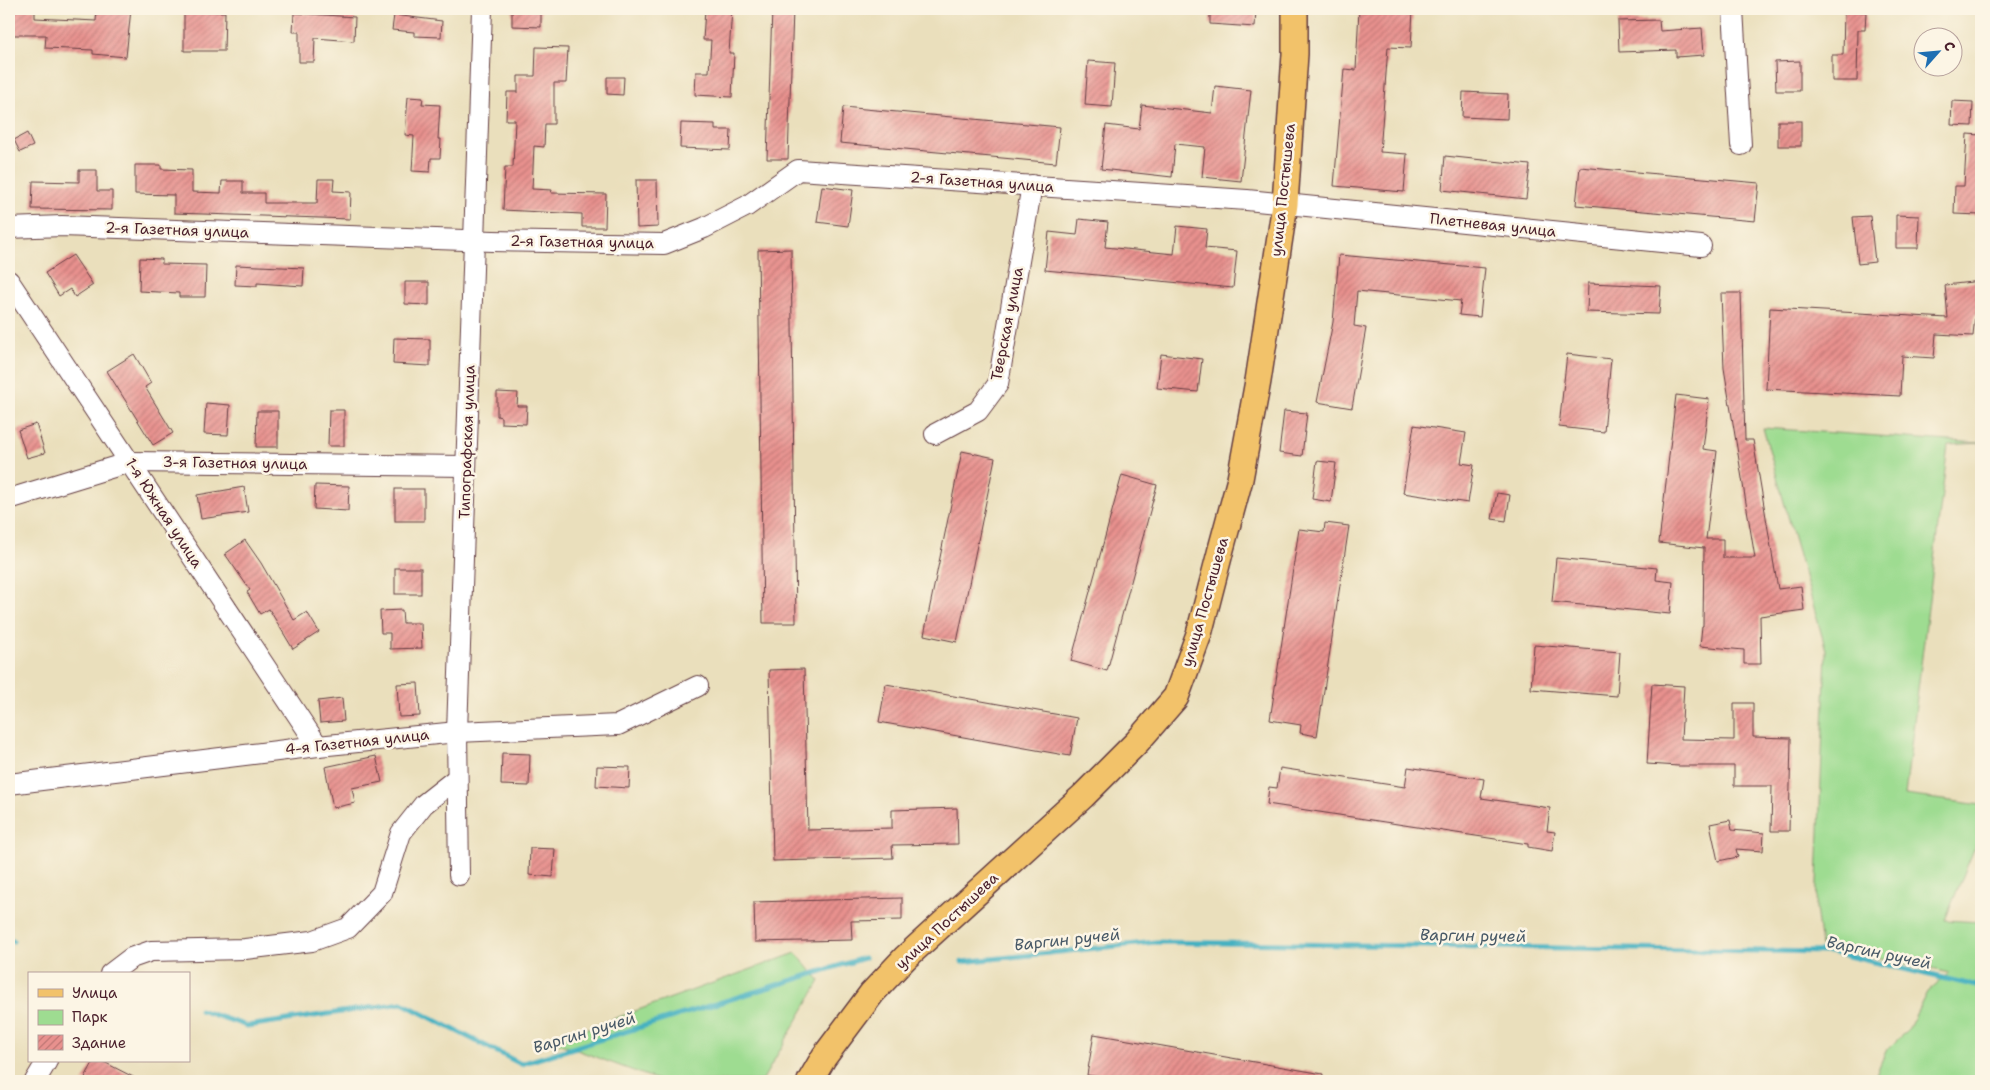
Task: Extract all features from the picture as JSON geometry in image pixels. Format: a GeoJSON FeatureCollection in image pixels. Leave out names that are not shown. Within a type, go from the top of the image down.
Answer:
{"type":"FeatureCollection","features":[{"type":"Feature","properties":{"kind":"main road","name":"улица Постышева"},"geometry":{"type":"LineString","coordinates":[[810,1081],[824,1057],[872,993],[905,958],[1083,796],[1137,742],[1176,697],[1199,634],[1240,479],[1258,381],[1285,204],[1295,54],[1295,9]]}},
{"type":"Feature","properties":{"kind":"street","name":"Типографская улица"},"geometry":{"type":"LineString","coordinates":[[459,876],[457,732],[482,9]]}},
{"type":"Feature","properties":{"kind":"street"},"geometry":{"type":"LineString","coordinates":[[1733,9],[1741,145]]}},
{"type":"Feature","properties":{"kind":"street","name":"2-я Газетная улица"},"geometry":{"type":"LineString","coordinates":[[9,228],[62,226],[474,240],[664,244],[704,228],[747,206],[798,170],[1285,204]]}},
{"type":"Feature","properties":{"kind":"street","name":"Тверская улица"},"geometry":{"type":"LineString","coordinates":[[936,434],[978,411],[998,384],[1032,185]]}},
{"type":"Feature","properties":{"kind":"street","name":"Плетневая улица"},"geometry":{"type":"LineString","coordinates":[[1285,204],[1701,246]]}},
{"type":"Feature","properties":{"kind":"street","name":"1-я Южная улица"},"geometry":{"type":"LineString","coordinates":[[9,281],[318,746]]}},
{"type":"Feature","properties":{"kind":"street","name":"3-я Газетная улица"},"geometry":{"type":"LineString","coordinates":[[9,499],[130,462],[466,466]]}},
{"type":"Feature","properties":{"kind":"street","name":"4-я Газетная улица"},"geometry":{"type":"LineString","coordinates":[[9,784],[318,746],[457,732],[618,725],[698,686]]}},
{"type":"Feature","properties":{"kind":"street"},"geometry":{"type":"LineString","coordinates":[[113,972],[131,958],[151,951],[245,949],[312,941],[348,928],[382,893],[401,833],[424,804],[457,778]]}},
{"type":"Feature","properties":{"kind":"street"},"geometry":{"type":"LineString","coordinates":[[35,1081],[46,1062]]}},
{"type":"Feature","properties":{"kind":"green space"},"geometry":{"type":"Polygon","coordinates":[[[1763,428],[1980,443],[1948,445],[1905,795],[1981,805],[1981,832],[1945,920],[1981,922],[1981,1081],[1873,1081],[1886,1051],[1909,1028],[1927,992],[1949,973],[1835,948],[1821,947],[1816,908],[1826,650],[1763,428]]]}},
{"type":"Feature","properties":{"kind":"green space"},"geometry":{"type":"Polygon","coordinates":[[[796,953],[820,981],[762,1081],[661,1081],[552,1041],[796,953]]]}},
{"type":"Feature","properties":{"kind":"building"},"geometry":{"type":"Polygon","coordinates":[[[9,9],[35,9],[35,18],[96,21],[97,9],[131,9],[126,57],[93,54],[93,50],[45,48],[46,35],[9,35],[9,9]]]}},
{"type":"Feature","properties":{"kind":"building"},"geometry":{"type":"Polygon","coordinates":[[[512,9],[541,9],[541,27],[512,26],[512,9]]]}},
{"type":"Feature","properties":{"kind":"building"},"geometry":{"type":"Polygon","coordinates":[[[705,9],[732,9],[729,53],[734,53],[732,97],[695,95],[696,72],[709,72],[711,40],[703,40],[705,9]]]}},
{"type":"Feature","properties":{"kind":"building"},"geometry":{"type":"Polygon","coordinates":[[[772,9],[793,9],[788,159],[767,159],[772,9]]]}},
{"type":"Feature","properties":{"kind":"building"},"geometry":{"type":"Polygon","coordinates":[[[1210,9],[1256,9],[1255,27],[1210,24],[1210,9]]]}},
{"type":"Feature","properties":{"kind":"building"},"geometry":{"type":"Polygon","coordinates":[[[1359,9],[1413,9],[1411,48],[1388,47],[1380,152],[1407,154],[1404,192],[1334,186],[1344,69],[1356,70],[1359,9]]]}},
{"type":"Feature","properties":{"kind":"building"},"geometry":{"type":"Polygon","coordinates":[[[184,11],[225,12],[224,51],[184,51],[184,11]]]}},
{"type":"Feature","properties":{"kind":"building"},"geometry":{"type":"Polygon","coordinates":[[[1844,11],[1866,12],[1865,30],[1858,30],[1857,81],[1832,81],[1832,55],[1843,55],[1844,11]]]}},
{"type":"Feature","properties":{"kind":"building"},"geometry":{"type":"Polygon","coordinates":[[[294,13],[355,17],[354,41],[315,38],[314,62],[299,62],[299,32],[293,32],[294,13]]]}},
{"type":"Feature","properties":{"kind":"building"},"geometry":{"type":"Polygon","coordinates":[[[394,15],[442,21],[441,37],[414,36],[414,32],[392,30],[394,15]]]}},
{"type":"Feature","properties":{"kind":"building"},"geometry":{"type":"Polygon","coordinates":[[[1659,20],[1660,31],[1702,28],[1704,55],[1676,57],[1676,50],[1619,52],[1618,21],[1659,20]]]}},
{"type":"Feature","properties":{"kind":"building"},"geometry":{"type":"Polygon","coordinates":[[[536,47],[568,48],[566,83],[554,83],[554,124],[545,124],[544,147],[534,146],[532,189],[552,190],[551,193],[606,194],[605,227],[582,227],[582,214],[503,210],[505,167],[513,167],[515,120],[506,120],[507,92],[518,92],[518,76],[535,76],[536,47]]]}},
{"type":"Feature","properties":{"kind":"building"},"geometry":{"type":"Polygon","coordinates":[[[1088,61],[1115,63],[1112,107],[1085,105],[1088,61]]]}},
{"type":"Feature","properties":{"kind":"building"},"geometry":{"type":"Polygon","coordinates":[[[1800,61],[1800,91],[1776,91],[1775,62],[1800,61]]]}},
{"type":"Feature","properties":{"kind":"building"},"geometry":{"type":"Polygon","coordinates":[[[607,77],[624,77],[623,95],[607,94],[607,77]]]}},
{"type":"Feature","properties":{"kind":"building"},"geometry":{"type":"Polygon","coordinates":[[[1215,86],[1251,90],[1241,181],[1202,177],[1205,147],[1175,144],[1172,177],[1101,169],[1106,125],[1139,129],[1142,105],[1212,113],[1215,86]]]}},
{"type":"Feature","properties":{"kind":"building"},"geometry":{"type":"Polygon","coordinates":[[[1463,92],[1508,94],[1507,119],[1462,117],[1463,92]]]}},
{"type":"Feature","properties":{"kind":"building"},"geometry":{"type":"Polygon","coordinates":[[[408,97],[423,98],[422,104],[440,105],[438,139],[441,139],[440,158],[431,158],[430,172],[412,171],[414,136],[405,135],[408,97]]]}},
{"type":"Feature","properties":{"kind":"building"},"geometry":{"type":"Polygon","coordinates":[[[1952,101],[1973,102],[1972,126],[1951,125],[1952,101]]]}},
{"type":"Feature","properties":{"kind":"building"},"geometry":{"type":"Polygon","coordinates":[[[843,107],[1060,127],[1056,163],[840,143],[843,107]]]}},
{"type":"Feature","properties":{"kind":"building"},"geometry":{"type":"Polygon","coordinates":[[[1778,121],[1801,121],[1801,146],[1778,146],[1778,121]]]}},
{"type":"Feature","properties":{"kind":"building"},"geometry":{"type":"Polygon","coordinates":[[[681,123],[715,124],[715,130],[731,130],[730,150],[680,148],[681,123]]]}},
{"type":"Feature","properties":{"kind":"building"},"geometry":{"type":"Polygon","coordinates":[[[27,133],[33,146],[20,152],[14,140],[27,133]]]}},
{"type":"Feature","properties":{"kind":"building"},"geometry":{"type":"Polygon","coordinates":[[[1967,134],[1981,135],[1981,215],[1954,214],[1955,186],[1964,186],[1967,134]]]}},
{"type":"Feature","properties":{"kind":"building"},"geometry":{"type":"Polygon","coordinates":[[[1445,156],[1530,165],[1526,199],[1442,190],[1445,156]]]}},
{"type":"Feature","properties":{"kind":"building"},"geometry":{"type":"Polygon","coordinates":[[[135,165],[161,165],[161,169],[192,170],[192,192],[221,193],[222,181],[243,181],[243,193],[264,193],[264,203],[317,203],[318,179],[334,179],[333,191],[351,192],[350,219],[174,213],[174,195],[135,194],[135,165]]]}},
{"type":"Feature","properties":{"kind":"building"},"geometry":{"type":"Polygon","coordinates":[[[1580,167],[1759,183],[1755,221],[1576,205],[1580,167]]]}},
{"type":"Feature","properties":{"kind":"building"},"geometry":{"type":"Polygon","coordinates":[[[79,170],[97,170],[97,191],[112,191],[112,210],[32,209],[33,181],[79,182],[79,170]]]}},
{"type":"Feature","properties":{"kind":"building"},"geometry":{"type":"Polygon","coordinates":[[[636,180],[657,180],[658,227],[637,228],[636,180]]]}},
{"type":"Feature","properties":{"kind":"building"},"geometry":{"type":"Polygon","coordinates":[[[822,186],[853,190],[848,226],[817,222],[822,186]]]}},
{"type":"Feature","properties":{"kind":"building"},"geometry":{"type":"Polygon","coordinates":[[[1896,215],[1919,216],[1918,248],[1896,248],[1896,215]]]}},
{"type":"Feature","properties":{"kind":"building"},"geometry":{"type":"Polygon","coordinates":[[[1870,216],[1875,262],[1858,264],[1853,217],[1870,216]]]}},
{"type":"Feature","properties":{"kind":"building"},"geometry":{"type":"Polygon","coordinates":[[[1079,219],[1108,222],[1105,247],[1174,254],[1177,226],[1207,229],[1205,248],[1237,251],[1233,288],[1045,270],[1049,232],[1077,235],[1079,219]]]}},
{"type":"Feature","properties":{"kind":"building"},"geometry":{"type":"Polygon","coordinates":[[[791,249],[796,623],[763,623],[758,250],[791,249]]]}},
{"type":"Feature","properties":{"kind":"building"},"geometry":{"type":"Polygon","coordinates":[[[73,255],[93,285],[75,297],[70,289],[59,296],[45,273],[73,255]]]}},
{"type":"Feature","properties":{"kind":"building"},"geometry":{"type":"Polygon","coordinates":[[[1339,255],[1485,268],[1480,317],[1459,315],[1461,301],[1357,291],[1354,326],[1366,328],[1352,408],[1317,402],[1333,322],[1339,255]]]}},
{"type":"Feature","properties":{"kind":"building"},"geometry":{"type":"Polygon","coordinates":[[[140,258],[162,259],[162,264],[206,265],[205,297],[179,297],[179,293],[139,291],[140,258]]]}},
{"type":"Feature","properties":{"kind":"building"},"geometry":{"type":"Polygon","coordinates":[[[236,265],[304,268],[303,286],[257,283],[257,286],[235,285],[236,265]]]}},
{"type":"Feature","properties":{"kind":"building"},"geometry":{"type":"Polygon","coordinates":[[[1981,281],[1981,314],[1975,315],[1973,336],[1936,334],[1934,358],[1902,356],[1900,396],[1766,389],[1770,308],[1948,318],[1945,285],[1981,281]]]}},
{"type":"Feature","properties":{"kind":"building"},"geometry":{"type":"Polygon","coordinates":[[[405,282],[429,282],[429,305],[405,304],[405,282]]]}},
{"type":"Feature","properties":{"kind":"building"},"geometry":{"type":"Polygon","coordinates":[[[1588,283],[1661,286],[1659,314],[1587,312],[1588,283]]]}},
{"type":"Feature","properties":{"kind":"building"},"geometry":{"type":"Polygon","coordinates":[[[1721,293],[1741,293],[1745,440],[1753,440],[1778,589],[1801,586],[1804,610],[1760,616],[1761,664],[1744,664],[1744,650],[1700,646],[1703,626],[1704,548],[1659,543],[1676,395],[1709,399],[1703,449],[1717,451],[1706,539],[1723,539],[1723,558],[1755,558],[1724,368],[1721,293]]]}},
{"type":"Feature","properties":{"kind":"building"},"geometry":{"type":"Polygon","coordinates":[[[394,338],[430,339],[430,366],[393,364],[394,338]]]}},
{"type":"Feature","properties":{"kind":"building"},"geometry":{"type":"Polygon","coordinates":[[[134,354],[151,383],[145,387],[173,433],[153,445],[107,371],[134,354]]]}},
{"type":"Feature","properties":{"kind":"building"},"geometry":{"type":"Polygon","coordinates":[[[1161,354],[1202,359],[1198,392],[1157,388],[1161,354]]]}},
{"type":"Feature","properties":{"kind":"building"},"geometry":{"type":"Polygon","coordinates":[[[1567,354],[1611,359],[1604,432],[1559,427],[1567,354]]]}},
{"type":"Feature","properties":{"kind":"building"},"geometry":{"type":"Polygon","coordinates":[[[497,392],[518,393],[517,406],[527,406],[526,424],[501,423],[501,417],[497,416],[497,392]]]}},
{"type":"Feature","properties":{"kind":"building"},"geometry":{"type":"Polygon","coordinates":[[[206,403],[230,405],[228,435],[204,434],[206,403]]]}},
{"type":"Feature","properties":{"kind":"building"},"geometry":{"type":"Polygon","coordinates":[[[329,410],[344,410],[344,446],[328,446],[329,410]]]}},
{"type":"Feature","properties":{"kind":"building"},"geometry":{"type":"Polygon","coordinates":[[[257,411],[278,411],[278,447],[256,447],[257,411]]]}},
{"type":"Feature","properties":{"kind":"building"},"geometry":{"type":"Polygon","coordinates":[[[1284,411],[1307,413],[1302,456],[1279,453],[1284,411]]]}},
{"type":"Feature","properties":{"kind":"building"},"geometry":{"type":"Polygon","coordinates":[[[36,424],[45,453],[27,458],[18,430],[36,424]]]}},
{"type":"Feature","properties":{"kind":"building"},"geometry":{"type":"Polygon","coordinates":[[[1414,425],[1466,433],[1461,463],[1474,465],[1468,503],[1403,493],[1414,425]]]}},
{"type":"Feature","properties":{"kind":"building"},"geometry":{"type":"Polygon","coordinates":[[[962,451],[995,458],[957,642],[924,635],[962,451]]]}},
{"type":"Feature","properties":{"kind":"building"},"geometry":{"type":"Polygon","coordinates":[[[1317,461],[1336,463],[1331,502],[1312,499],[1317,461]]]}},
{"type":"Feature","properties":{"kind":"building"},"geometry":{"type":"Polygon","coordinates":[[[1122,475],[1157,485],[1107,671],[1071,661],[1122,475]]]}},
{"type":"Feature","properties":{"kind":"building"},"geometry":{"type":"Polygon","coordinates":[[[315,485],[349,486],[348,511],[314,509],[315,485]]]}},
{"type":"Feature","properties":{"kind":"building"},"geometry":{"type":"Polygon","coordinates":[[[244,487],[248,512],[201,519],[197,495],[244,487]]]}},
{"type":"Feature","properties":{"kind":"building"},"geometry":{"type":"Polygon","coordinates":[[[395,489],[424,489],[424,521],[395,521],[395,489]]]}},
{"type":"Feature","properties":{"kind":"building"},"geometry":{"type":"Polygon","coordinates":[[[1497,493],[1510,495],[1506,521],[1492,519],[1497,493]]]}},
{"type":"Feature","properties":{"kind":"building"},"geometry":{"type":"Polygon","coordinates":[[[1325,523],[1349,526],[1317,736],[1300,733],[1301,725],[1270,720],[1299,529],[1324,532],[1325,523]]]}},
{"type":"Feature","properties":{"kind":"building"},"geometry":{"type":"Polygon","coordinates":[[[245,540],[261,563],[294,620],[307,612],[319,632],[293,649],[269,609],[260,614],[247,592],[250,590],[225,554],[245,540]]]}},
{"type":"Feature","properties":{"kind":"building"},"geometry":{"type":"Polygon","coordinates":[[[1556,558],[1657,568],[1656,580],[1673,582],[1670,614],[1552,602],[1556,558]]]}},
{"type":"Feature","properties":{"kind":"building"},"geometry":{"type":"Polygon","coordinates":[[[395,568],[421,568],[421,594],[395,594],[395,568]]]}},
{"type":"Feature","properties":{"kind":"building"},"geometry":{"type":"Polygon","coordinates":[[[402,610],[403,623],[421,623],[422,648],[390,649],[390,633],[381,633],[380,611],[402,610]]]}},
{"type":"Feature","properties":{"kind":"building"},"geometry":{"type":"Polygon","coordinates":[[[1534,645],[1620,652],[1617,696],[1531,689],[1534,645]]]}},
{"type":"Feature","properties":{"kind":"building"},"geometry":{"type":"Polygon","coordinates":[[[804,669],[808,830],[892,828],[892,810],[957,808],[958,844],[892,845],[893,858],[773,861],[769,670],[804,669]]]}},
{"type":"Feature","properties":{"kind":"building"},"geometry":{"type":"Polygon","coordinates":[[[418,683],[420,716],[399,717],[397,684],[418,683]]]}},
{"type":"Feature","properties":{"kind":"building"},"geometry":{"type":"Polygon","coordinates":[[[886,684],[1077,718],[1070,756],[879,722],[886,684]]]}},
{"type":"Feature","properties":{"kind":"building"},"geometry":{"type":"Polygon","coordinates":[[[1652,684],[1684,686],[1681,739],[1734,740],[1734,703],[1753,703],[1753,737],[1791,738],[1789,831],[1771,831],[1772,786],[1734,786],[1734,766],[1647,764],[1652,684]]]}},
{"type":"Feature","properties":{"kind":"building"},"geometry":{"type":"Polygon","coordinates":[[[342,698],[344,721],[320,723],[318,701],[342,698]]]}},
{"type":"Feature","properties":{"kind":"building"},"geometry":{"type":"Polygon","coordinates":[[[502,753],[530,754],[529,786],[501,785],[502,753]]]}},
{"type":"Feature","properties":{"kind":"building"},"geometry":{"type":"Polygon","coordinates":[[[376,756],[382,782],[352,788],[355,803],[333,808],[325,767],[376,756]]]}},
{"type":"Feature","properties":{"kind":"building"},"geometry":{"type":"Polygon","coordinates":[[[597,766],[630,767],[629,788],[596,786],[597,766]]]}},
{"type":"Feature","properties":{"kind":"building"},"geometry":{"type":"Polygon","coordinates":[[[1408,767],[1484,779],[1481,798],[1550,808],[1547,831],[1555,832],[1552,851],[1528,847],[1528,844],[1267,804],[1269,787],[1277,788],[1280,768],[1405,787],[1408,767]]]}},
{"type":"Feature","properties":{"kind":"building"},"geometry":{"type":"Polygon","coordinates":[[[1730,820],[1732,830],[1764,833],[1763,851],[1736,849],[1738,857],[1718,861],[1710,824],[1730,820]]]}},
{"type":"Feature","properties":{"kind":"building"},"geometry":{"type":"Polygon","coordinates":[[[530,848],[555,849],[553,877],[529,875],[530,848]]]}},
{"type":"Feature","properties":{"kind":"building"},"geometry":{"type":"Polygon","coordinates":[[[902,898],[902,920],[851,921],[852,940],[755,942],[754,902],[902,898]]]}},
{"type":"Feature","properties":{"kind":"building"},"geometry":{"type":"Polygon","coordinates":[[[1094,1034],[1323,1074],[1322,1081],[1123,1081],[1087,1075],[1094,1034]]]}},
{"type":"Feature","properties":{"kind":"building"},"geometry":{"type":"Polygon","coordinates":[[[93,1062],[104,1062],[141,1081],[83,1081],[93,1062]]]}},
{"type":"Feature","properties":{"kind":"waterway","name":"Варгин ручей"},"geometry":{"type":"LineString","coordinates":[[9,940],[13,941]]}},
{"type":"Feature","properties":{"kind":"waterway","name":"Варгин ручей"},"geometry":{"type":"LineString","coordinates":[[962,962],[1156,942],[1831,952],[1981,987]]}},
{"type":"Feature","properties":{"kind":"waterway","name":"Варгин ручей"},"geometry":{"type":"LineString","coordinates":[[200,1010],[247,1026],[402,1003],[521,1064],[864,958]]}}]}
